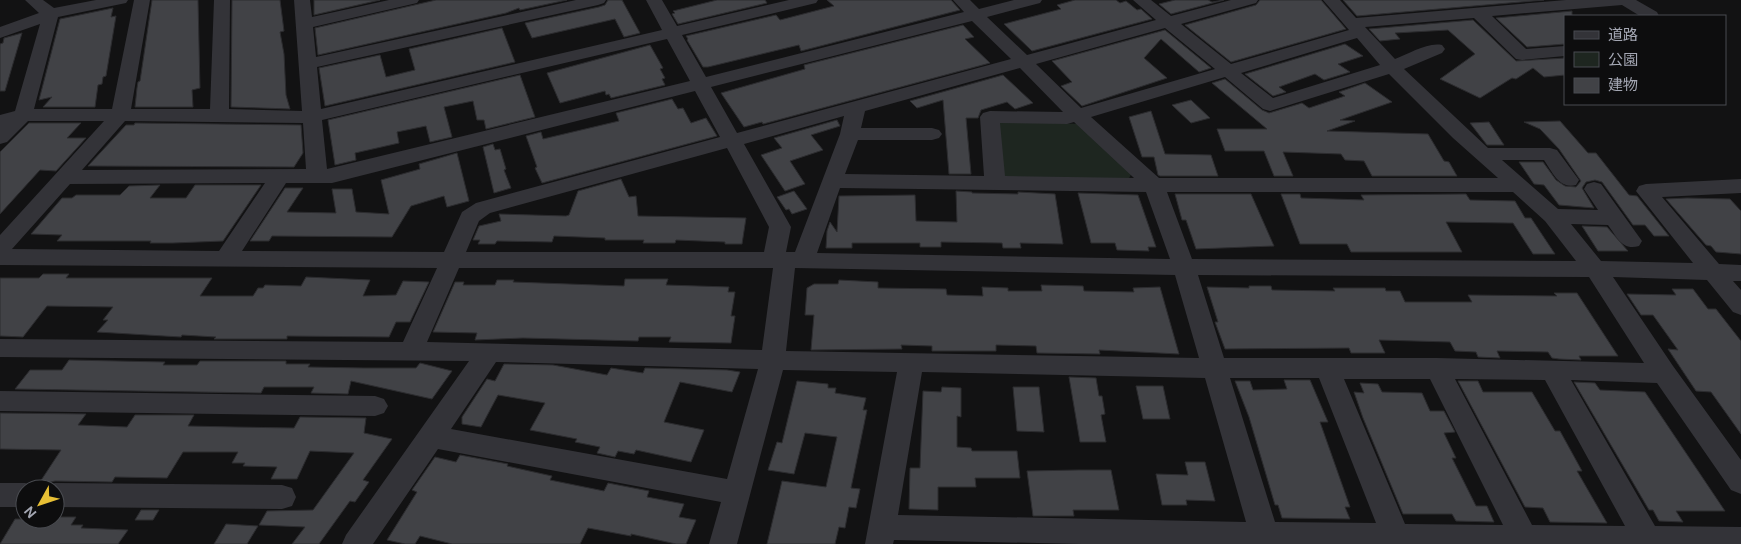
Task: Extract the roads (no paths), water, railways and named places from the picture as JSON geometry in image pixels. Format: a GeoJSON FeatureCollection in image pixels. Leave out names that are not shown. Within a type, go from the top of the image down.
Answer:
{"type":"FeatureCollection","features":[{"type":"Feature","properties":{"kind":"street"},"geometry":{"type":"LineString","coordinates":[[34,0],[51,14]]}},
{"type":"Feature","properties":{"kind":"street"},"geometry":{"type":"LineString","coordinates":[[0,33],[51,14],[120,0]]}},
{"type":"Feature","properties":{"kind":"street"},"geometry":{"type":"LineString","coordinates":[[0,249],[121,114],[142,0]]}},
{"type":"Feature","properties":{"kind":"street"},"geometry":{"type":"LineString","coordinates":[[218,115],[222,0]]}},
{"type":"Feature","properties":{"kind":"street"},"geometry":{"type":"LineString","coordinates":[[302,0],[317,176]]}},
{"type":"Feature","properties":{"kind":"street"},"geometry":{"type":"LineString","coordinates":[[304,24],[411,0]]}},
{"type":"Feature","properties":{"kind":"street"},"geometry":{"type":"LineString","coordinates":[[308,64],[598,0]]}},
{"type":"Feature","properties":{"kind":"street"},"geometry":{"type":"LineString","coordinates":[[654,0],[780,227],[787,260],[773,360],[724,544]]}},
{"type":"Feature","properties":{"kind":"street"},"geometry":{"type":"LineString","coordinates":[[0,121],[23,115],[121,114],[312,117],[810,0]]}},
{"type":"Feature","properties":{"kind":"street"},"geometry":{"type":"LineString","coordinates":[[961,0],[1076,114],[1154,185],[1184,267],[1266,540]]}},
{"type":"Feature","properties":{"kind":"street"},"geometry":{"type":"LineString","coordinates":[[66,177],[332,176],[1034,0]]}},
{"type":"Feature","properties":{"kind":"street"},"geometry":{"type":"LineString","coordinates":[[1142,0],[1270,104],[1392,67],[1436,49]]}},
{"type":"Feature","properties":{"kind":"street"},"geometry":{"type":"LineString","coordinates":[[411,352],[470,217],[483,208],[1250,0]]}},
{"type":"Feature","properties":{"kind":"street"},"geometry":{"type":"LineString","coordinates":[[1331,0],[1392,67],[1460,134],[1553,216],[1596,270],[1664,373],[1741,482]]}},
{"type":"Feature","properties":{"kind":"street"},"geometry":{"type":"LineString","coordinates":[[995,184],[990,117],[1067,118],[1228,70],[1356,27],[1478,12],[1625,0],[1649,15]]}},
{"type":"Feature","properties":{"kind":"street"},"geometry":{"type":"LineString","coordinates":[[1478,12],[1522,54],[1564,51]]}},
{"type":"Feature","properties":{"kind":"street"},"geometry":{"type":"LineString","coordinates":[[0,138],[23,115],[51,14]]}},
{"type":"Feature","properties":{"kind":"street"},"geometry":{"type":"LineString","coordinates":[[787,260],[834,181],[850,134],[856,107]]}},
{"type":"Feature","properties":{"kind":"street"},"geometry":{"type":"LineString","coordinates":[[850,134],[932,134]]}},
{"type":"Feature","properties":{"kind":"street"},"geometry":{"type":"LineString","coordinates":[[1483,154],[1550,154],[1569,180]]}},
{"type":"Feature","properties":{"kind":"street"},"geometry":{"type":"LineString","coordinates":[[226,258],[280,176]]}},
{"type":"Feature","properties":{"kind":"street"},"geometry":{"type":"LineString","coordinates":[[834,181],[1154,185],[1520,185]]}},
{"type":"Feature","properties":{"kind":"street"},"geometry":{"type":"LineString","coordinates":[[1741,186],[1646,191],[1741,306]]}},
{"type":"Feature","properties":{"kind":"street"},"geometry":{"type":"LineString","coordinates":[[1594,189],[1631,241]]}},
{"type":"Feature","properties":{"kind":"street"},"geometry":{"type":"LineString","coordinates":[[1553,216],[1614,218]]}},
{"type":"Feature","properties":{"kind":"street"},"geometry":{"type":"LineString","coordinates":[[0,256],[451,260],[787,260],[1184,267],[1741,272]]}},
{"type":"Feature","properties":{"kind":"street"},"geometry":{"type":"LineString","coordinates":[[0,348],[489,352],[773,360],[1214,368],[1437,368],[1664,373]]}},
{"type":"Feature","properties":{"kind":"street"},"geometry":{"type":"LineString","coordinates":[[356,544],[432,437],[489,352]]}},
{"type":"Feature","properties":{"kind":"street"},"geometry":{"type":"LineString","coordinates":[[911,362],[880,536],[1266,540],[1396,537],[1642,541],[1741,540]]}},
{"type":"Feature","properties":{"kind":"street"},"geometry":{"type":"LineString","coordinates":[[1327,367],[1396,537]]}},
{"type":"Feature","properties":{"kind":"street"},"geometry":{"type":"LineString","coordinates":[[1437,368],[1524,538]]}},
{"type":"Feature","properties":{"kind":"street"},"geometry":{"type":"LineString","coordinates":[[1552,370],[1642,541]]}},
{"type":"Feature","properties":{"kind":"street"},"geometry":{"type":"LineString","coordinates":[[0,401],[375,406]]}},
{"type":"Feature","properties":{"kind":"street"},"geometry":{"type":"LineString","coordinates":[[432,437],[738,493]]}},
{"type":"Feature","properties":{"kind":"street"},"geometry":{"type":"LineString","coordinates":[[0,495],[15,495]]}},
{"type":"Feature","properties":{"kind":"street"},"geometry":{"type":"LineString","coordinates":[[65,495],[282,497]]}}]}
